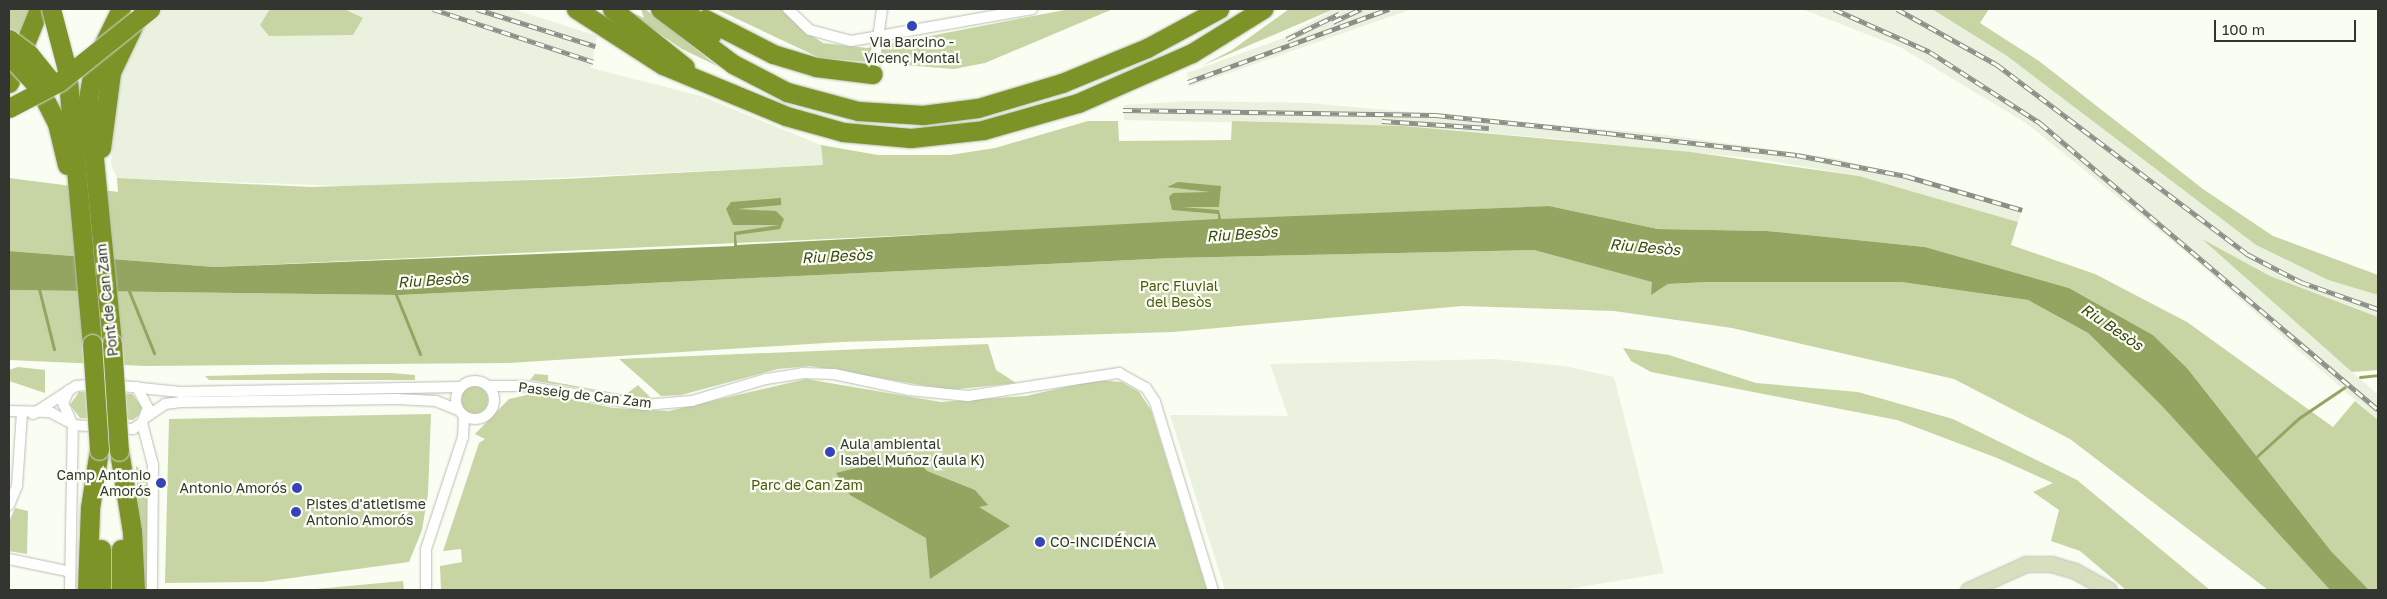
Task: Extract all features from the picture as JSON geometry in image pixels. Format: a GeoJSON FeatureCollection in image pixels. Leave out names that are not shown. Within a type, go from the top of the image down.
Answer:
{"type":"FeatureCollection","features":[{"type":"Feature","properties":{"kind":"highway"},"geometry":{"type":"LineString","coordinates":[[9,83],[39,9]]}},
{"type":"Feature","properties":{"kind":"highway"},"geometry":{"type":"LineString","coordinates":[[51,9],[67,70],[80,149]]}},
{"type":"Feature","properties":{"kind":"highway"},"geometry":{"type":"LineString","coordinates":[[80,149],[94,64],[121,9]]}},
{"type":"Feature","properties":{"kind":"highway"},"geometry":{"type":"LineString","coordinates":[[80,149],[103,106],[115,58],[128,31],[149,9]]}},
{"type":"Feature","properties":{"kind":"highway"},"geometry":{"type":"LineString","coordinates":[[9,108],[66,77],[149,9]]}},
{"type":"Feature","properties":{"kind":"highway"},"geometry":{"type":"LineString","coordinates":[[576,9],[663,65],[718,86],[786,116],[843,132],[902,138],[963,134],[1044,115],[1128,83],[1207,46],[1263,9]]}},
{"type":"Feature","properties":{"kind":"highway"},"geometry":{"type":"LineString","coordinates":[[596,9],[650,49],[718,86]]}},
{"type":"Feature","properties":{"kind":"highway"},"geometry":{"type":"LineString","coordinates":[[612,9],[685,67]]}},
{"type":"Feature","properties":{"kind":"highway"},"geometry":{"type":"LineString","coordinates":[[660,9],[747,73],[821,103],[875,114],[923,115],[1005,100],[1147,48],[1219,9]]}},
{"type":"Feature","properties":{"kind":"highway"},"geometry":{"type":"LineString","coordinates":[[683,9],[739,53],[809,87],[886,102],[1005,100]]}},
{"type":"Feature","properties":{"kind":"highway"},"geometry":{"type":"LineString","coordinates":[[692,9],[728,34],[766,52],[816,67],[873,74]]}},
{"type":"Feature","properties":{"kind":"highway"},"geometry":{"type":"LineString","coordinates":[[9,39],[36,60],[45,85],[63,111],[80,149]]}},
{"type":"Feature","properties":{"kind":"highway"},"geometry":{"type":"LineString","coordinates":[[9,55],[45,85]]}},
{"type":"Feature","properties":{"kind":"highway","name":"Pont de Can Zam"},"geometry":{"type":"LineString","coordinates":[[80,149],[77,199],[99,450]]}},
{"type":"Feature","properties":{"kind":"highway","name":"Pont de Can Zam"},"geometry":{"type":"LineString","coordinates":[[80,149],[104,262],[118,451]]}},
{"type":"Feature","properties":{"kind":"highway"},"geometry":{"type":"LineString","coordinates":[[87,590],[90,508],[99,450]]}},
{"type":"Feature","properties":{"kind":"highway"},"geometry":{"type":"LineString","coordinates":[[99,450],[101,590]]}},
{"type":"Feature","properties":{"kind":"highway"},"geometry":{"type":"LineString","coordinates":[[118,451],[121,590]]}},
{"type":"Feature","properties":{"kind":"highway"},"geometry":{"type":"LineString","coordinates":[[118,451],[132,531],[135,590]]}},
{"type":"Feature","properties":{"kind":"street"},"geometry":{"type":"LineString","coordinates":[[788,9],[822,37],[841,41],[877,40],[1032,9]]}},
{"type":"Feature","properties":{"kind":"street"},"geometry":{"type":"LineString","coordinates":[[873,74],[882,9]]}},
{"type":"Feature","properties":{"kind":"street","name":"Passeig de Can Zam"},"geometry":{"type":"LineString","coordinates":[[488,386],[523,386],[644,406],[692,401],[766,379],[802,374],[834,374],[910,390],[968,396],[1119,372],[1146,388],[1161,416],[1213,590]]}},
{"type":"Feature","properties":{"kind":"street"},"geometry":{"type":"LineString","coordinates":[[9,411],[28,413],[56,414],[72,423],[133,429],[165,404],[181,402],[398,399],[436,401],[465,415],[492,408],[494,398],[488,386],[474,380],[460,387],[180,392],[137,387],[79,384],[28,413]]}},
{"type":"Feature","properties":{"kind":"street"},"geometry":{"type":"LineString","coordinates":[[137,387],[146,399],[144,420],[153,465],[152,590]]}},
{"type":"Feature","properties":{"kind":"street"},"geometry":{"type":"LineString","coordinates":[[426,590],[426,549],[463,437],[465,415],[455,399],[460,387]]}},
{"type":"Feature","properties":{"kind":"street"},"geometry":{"type":"LineString","coordinates":[[70,389],[63,403],[72,423],[70,590]]}},
{"type":"Feature","properties":{"kind":"street"},"geometry":{"type":"LineString","coordinates":[[9,505],[17,486],[28,413]]}},
{"type":"Feature","properties":{"kind":"street"},"geometry":{"type":"LineString","coordinates":[[9,559],[70,572]]}},
{"type":"Feature","properties":{"kind":"street"},"geometry":{"type":"LineString","coordinates":[[1968,590],[2026,564],[2075,571],[2109,590]]}},
{"type":"Feature","properties":{"kind":"shaded area"},"geometry":{"type":"Polygon","coordinates":[[[157,9],[513,9],[597,36],[591,68],[701,96],[821,145],[823,165],[372,187],[117,178],[111,164],[114,93],[133,37],[157,9]]]}},
{"type":"Feature","properties":{"kind":"shaded area"},"geometry":{"type":"Polygon","coordinates":[[[1334,9],[1412,9],[1189,87],[1187,73],[1281,39],[1334,9]]]}},
{"type":"Feature","properties":{"kind":"shaded area"},"geometry":{"type":"Polygon","coordinates":[[[1802,9],[1932,9],[2007,56],[2256,245],[2328,280],[2378,295],[2378,317],[2270,276],[2205,241],[2378,395],[2378,420],[2188,254],[2026,123],[1900,47],[1802,9]]]}},
{"type":"Feature","properties":{"kind":"shaded area"},"geometry":{"type":"Polygon","coordinates":[[[1190,101],[1308,103],[1659,134],[1834,158],[2023,208],[2018,222],[1859,176],[1759,159],[1548,138],[1404,126],[1124,120],[1124,105],[1190,101]]]}},
{"type":"Feature","properties":{"kind":"shaded area"},"geometry":{"type":"Polygon","coordinates":[[[1495,359],[1565,366],[1614,377],[1664,573],[1563,590],[1225,590],[1170,415],[1288,416],[1270,364],[1495,359]]]}},
{"type":"Feature","properties":{"kind":"green space"},"geometry":{"type":"Polygon","coordinates":[[[9,9],[35,9],[9,76],[9,9]]]}},
{"type":"Feature","properties":{"kind":"green space"},"geometry":{"type":"Polygon","coordinates":[[[270,9],[344,9],[363,18],[353,35],[269,36],[260,25],[270,9]]]}},
{"type":"Feature","properties":{"kind":"green space"},"geometry":{"type":"Polygon","coordinates":[[[624,9],[644,18],[641,9],[645,9],[717,66],[682,49],[624,9]]]}},
{"type":"Feature","properties":{"kind":"green space"},"geometry":{"type":"Polygon","coordinates":[[[716,9],[785,9],[800,28],[823,43],[867,48],[1070,9],[1113,9],[985,63],[954,69],[820,58],[716,9]]]}},
{"type":"Feature","properties":{"kind":"green space"},"geometry":{"type":"Polygon","coordinates":[[[1289,9],[1334,9],[1201,66],[1232,50],[1289,9]]]}},
{"type":"Feature","properties":{"kind":"green space"},"geometry":{"type":"Polygon","coordinates":[[[1932,9],[1989,9],[1980,23],[2039,61],[2203,189],[2273,236],[2378,275],[2378,295],[2328,280],[2256,245],[2007,56],[1932,9]]]}},
{"type":"Feature","properties":{"kind":"green space"},"geometry":{"type":"Polygon","coordinates":[[[1088,121],[1118,121],[1119,141],[1231,140],[1232,121],[1404,126],[1691,152],[1859,176],[2018,222],[2011,245],[2095,274],[2187,322],[2333,427],[2355,401],[2378,420],[2378,590],[2369,590],[2331,551],[2187,368],[2153,335],[2069,288],[1925,247],[1767,231],[1658,229],[1549,206],[214,267],[9,251],[9,178],[118,192],[117,178],[311,187],[563,179],[823,165],[821,145],[878,155],[950,155],[995,148],[1088,121]]]}},
{"type":"Feature","properties":{"kind":"green space"},"geometry":{"type":"Polygon","coordinates":[[[2202,239],[2270,276],[2378,317],[2378,370],[2352,372],[2202,239]]]}},
{"type":"Feature","properties":{"kind":"green space","name":"Parc Fluvial del Besòs"},"geometry":{"type":"Polygon","coordinates":[[[1534,250],[1653,282],[1652,294],[1668,284],[1707,282],[1901,282],[2028,300],[2088,333],[2161,405],[2330,590],[2268,590],[2070,439],[1954,379],[1732,328],[1614,311],[1462,306],[1173,332],[841,342],[509,363],[146,366],[9,360],[9,290],[400,295],[1173,258],[1534,250]]]}},
{"type":"Feature","properties":{"kind":"green space"},"geometry":{"type":"Polygon","coordinates":[[[988,344],[996,370],[1016,383],[950,390],[810,366],[778,369],[681,395],[661,396],[619,359],[988,344]]]}},
{"type":"Feature","properties":{"kind":"green space"},"geometry":{"type":"Polygon","coordinates":[[[1623,348],[1669,355],[1756,383],[1858,392],[1953,419],[2077,480],[2210,590],[2126,590],[2080,551],[2051,541],[2059,510],[2033,492],[2053,483],[1997,458],[1897,420],[1651,372],[1631,361],[1623,348]]]}},
{"type":"Feature","properties":{"kind":"green space"},"geometry":{"type":"Polygon","coordinates":[[[18,367],[45,370],[45,393],[9,381],[9,370],[18,367]]]}},
{"type":"Feature","properties":{"kind":"green space"},"geometry":{"type":"Polygon","coordinates":[[[392,373],[415,375],[415,380],[209,380],[205,376],[392,373]]]}},
{"type":"Feature","properties":{"kind":"green space"},"geometry":{"type":"Polygon","coordinates":[[[535,374],[548,375],[548,381],[625,395],[638,385],[653,400],[530,380],[535,374]]]}},
{"type":"Feature","properties":{"kind":"green space","name":"Parc de Can Zam"},"geometry":{"type":"Polygon","coordinates":[[[806,379],[941,402],[1026,396],[1096,380],[1122,382],[1139,392],[1151,410],[1207,590],[441,590],[440,566],[462,562],[461,549],[443,551],[479,443],[485,439],[475,434],[509,399],[536,393],[614,408],[669,411],[806,379]]]}},
{"type":"Feature","properties":{"kind":"green space"},"geometry":{"type":"Polygon","coordinates":[[[474,386],[484,390],[488,400],[484,410],[474,414],[464,410],[460,400],[464,390],[474,386]]]}},
{"type":"Feature","properties":{"kind":"green space"},"geometry":{"type":"Polygon","coordinates":[[[79,392],[132,394],[142,407],[139,415],[133,420],[80,418],[70,405],[79,392]]]}},
{"type":"Feature","properties":{"kind":"green space","name":"Pistes d'atletisme Antonio Amorós"},"geometry":{"type":"Polygon","coordinates":[[[431,414],[428,494],[422,530],[409,562],[262,582],[165,583],[169,419],[431,414]]]}},
{"type":"Feature","properties":{"kind":"green space"},"geometry":{"type":"Polygon","coordinates":[[[136,466],[147,474],[147,590],[143,590],[136,466]]]}},
{"type":"Feature","properties":{"kind":"green space"},"geometry":{"type":"Polygon","coordinates":[[[15,508],[28,511],[27,554],[9,551],[9,522],[15,508]]]}},
{"type":"Feature","properties":{"kind":"green space"},"geometry":{"type":"Polygon","coordinates":[[[403,581],[404,590],[305,590],[403,581]]]}},
{"type":"Feature","properties":{"kind":"water","name":"Riu Besòs"},"geometry":{"type":"Polygon","coordinates":[[[1178,182],[1221,186],[1219,207],[1182,207],[1219,210],[1221,219],[1549,206],[1658,229],[1767,231],[1925,247],[2069,288],[2153,335],[2187,368],[2331,551],[2369,590],[2330,590],[2161,405],[2088,333],[2028,300],[1901,282],[1707,282],[1668,284],[1651,295],[1652,282],[1534,250],[1173,258],[400,295],[9,290],[9,251],[214,267],[734,246],[734,232],[779,225],[733,225],[726,209],[731,202],[781,198],[781,205],[737,209],[776,211],[784,219],[780,229],[736,235],[737,245],[1218,219],[1218,214],[1172,210],[1169,197],[1173,193],[1210,192],[1167,187],[1178,182]]]}},
{"type":"Feature","properties":{"kind":"water"},"geometry":{"type":"Polygon","coordinates":[[[912,454],[927,471],[975,490],[988,505],[979,507],[1010,526],[930,579],[926,538],[850,495],[836,473],[912,454]]]}},
{"type":"Feature","properties":{"kind":"waterway"},"geometry":{"type":"LineString","coordinates":[[39,289],[54,349]]}},
{"type":"Feature","properties":{"kind":"waterway"},"geometry":{"type":"LineString","coordinates":[[129,291],[154,353]]}},
{"type":"Feature","properties":{"kind":"waterway","name":"Riu Besòs"},"geometry":{"type":"LineString","coordinates":[[395,292],[420,354]]}},
{"type":"Feature","properties":{"kind":"waterway"},"geometry":{"type":"LineString","coordinates":[[2360,377],[2378,375]]}},
{"type":"Feature","properties":{"kind":"waterway"},"geometry":{"type":"LineString","coordinates":[[2254,459],[2299,418],[2345,387]]}},
{"type":"Feature","properties":{"kind":"railway"},"geometry":{"type":"LineString","coordinates":[[433,9],[594,62]]}},
{"type":"Feature","properties":{"kind":"railway"},"geometry":{"type":"LineString","coordinates":[[477,9],[595,46]]}},
{"type":"Feature","properties":{"kind":"railway"},"geometry":{"type":"LineString","coordinates":[[1333,22],[1361,9]]}},
{"type":"Feature","properties":{"kind":"railway"},"geometry":{"type":"LineString","coordinates":[[1188,82],[1389,9]]}},
{"type":"Feature","properties":{"kind":"railway"},"geometry":{"type":"LineString","coordinates":[[1834,9],[1930,52],[2040,123],[2378,410]]}},
{"type":"Feature","properties":{"kind":"railway"},"geometry":{"type":"LineString","coordinates":[[1897,9],[1996,64],[2247,254],[2301,282],[2378,309]]}},
{"type":"Feature","properties":{"kind":"railway"},"geometry":{"type":"LineString","coordinates":[[1287,39],[1339,14]]}},
{"type":"Feature","properties":{"kind":"railway"},"geometry":{"type":"LineString","coordinates":[[1123,110],[1436,115],[1607,133],[1797,155],[1906,176],[2022,210]]}},
{"type":"Feature","properties":{"kind":"railway"},"geometry":{"type":"LineString","coordinates":[[1382,121],[1489,128]]}},
{"type":"Feature","properties":{"kind":"place","name":"Via Barcino - Vicenç Montal"},"geometry":{"type":"Point","coordinates":[912,26]}},
{"type":"Feature","properties":{"kind":"place","name":"Aula ambiental Isabel Muñoz (aula K)"},"geometry":{"type":"Point","coordinates":[830,452]}},
{"type":"Feature","properties":{"kind":"place","name":"Camp Antonio Amorós"},"geometry":{"type":"Point","coordinates":[161,483]}},
{"type":"Feature","properties":{"kind":"place","name":"Antonio Amorós"},"geometry":{"type":"Point","coordinates":[297,488]}},
{"type":"Feature","properties":{"kind":"place","name":"Pistes d'atletisme Antonio Amorós"},"geometry":{"type":"Point","coordinates":[296,512]}},
{"type":"Feature","properties":{"kind":"place","name":"CO-INCIDÉNCIA"},"geometry":{"type":"Point","coordinates":[1040,542]}}]}
